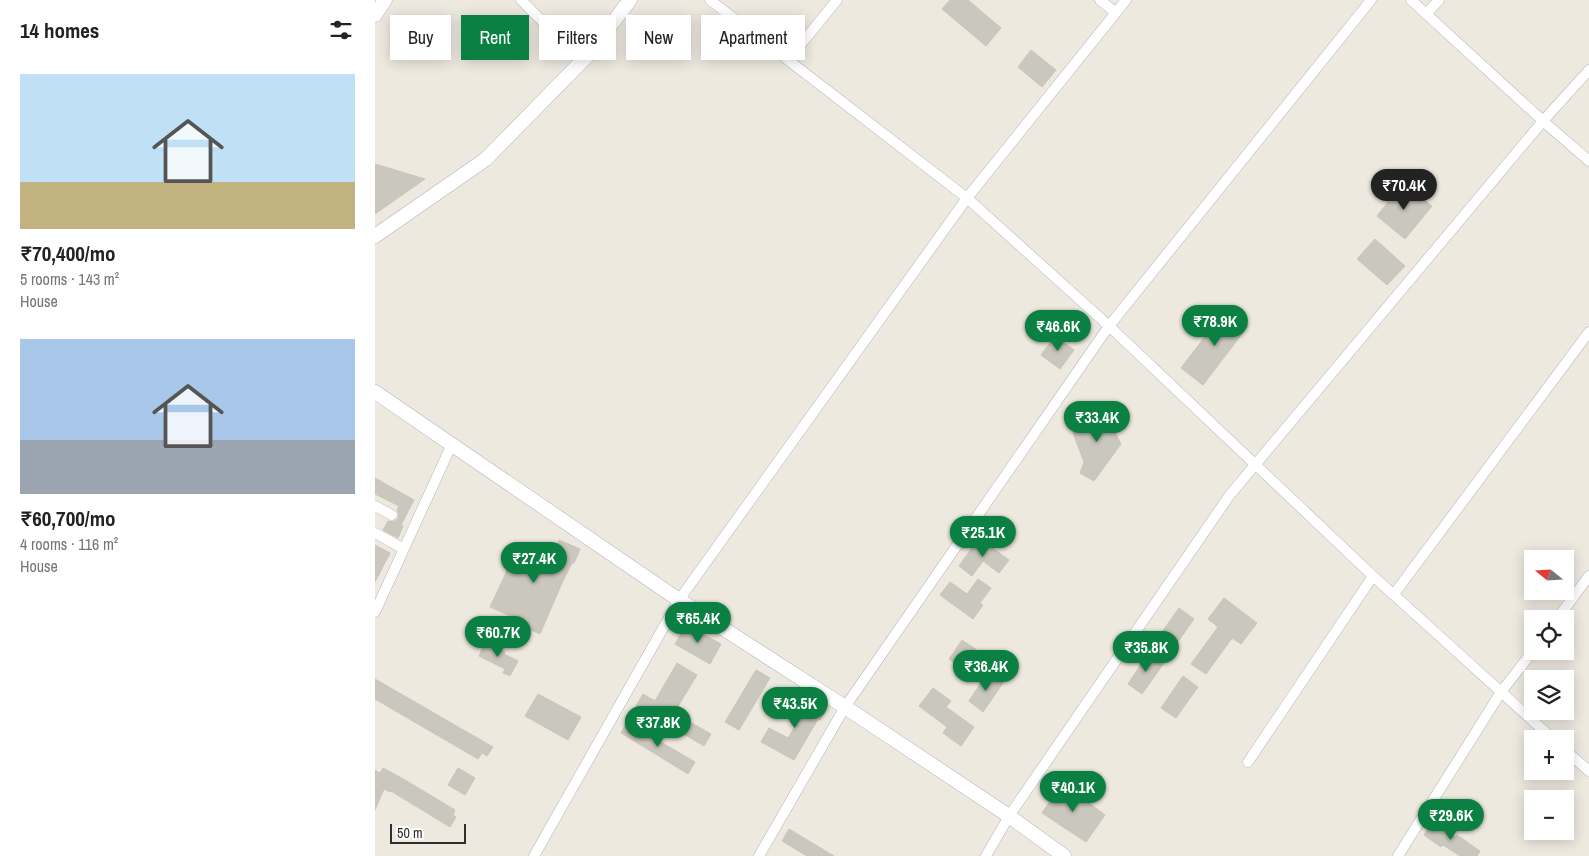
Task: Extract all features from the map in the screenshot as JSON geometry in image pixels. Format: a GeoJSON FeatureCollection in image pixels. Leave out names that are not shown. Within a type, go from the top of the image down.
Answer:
{"type":"FeatureCollection","features":[{"type":"Feature","properties":{"kind":"street"},"geometry":{"type":"LineString","coordinates":[[375,15],[385,0]]}},
{"type":"Feature","properties":{"kind":"street"},"geometry":{"type":"LineString","coordinates":[[521,0],[539,18]]}},
{"type":"Feature","properties":{"kind":"street"},"geometry":{"type":"LineString","coordinates":[[616,18],[630,0]]}},
{"type":"Feature","properties":{"kind":"street"},"geometry":{"type":"LineString","coordinates":[[710,0],[730,15]]}},
{"type":"Feature","properties":{"kind":"street"},"geometry":{"type":"LineString","coordinates":[[805,40],[837,0]]}},
{"type":"Feature","properties":{"kind":"street"},"geometry":{"type":"LineString","coordinates":[[1100,0],[1115,12]]}},
{"type":"Feature","properties":{"kind":"street"},"geometry":{"type":"LineString","coordinates":[[534,856],[679,600],[967,198],[1126,0]]}},
{"type":"Feature","properties":{"kind":"street"},"geometry":{"type":"LineString","coordinates":[[759,856],[845,707],[1109,326],[1371,0]]}},
{"type":"Feature","properties":{"kind":"street"},"geometry":{"type":"LineString","coordinates":[[1411,0],[1589,161]]}},
{"type":"Feature","properties":{"kind":"street"},"geometry":{"type":"LineString","coordinates":[[1426,14],[1439,0]]}},
{"type":"Feature","properties":{"kind":"street"},"geometry":{"type":"LineString","coordinates":[[375,236],[486,158],[583,60]]}},
{"type":"Feature","properties":{"kind":"street"},"geometry":{"type":"LineString","coordinates":[[789,60],[967,198],[1109,326],[1373,576],[1543,730]]}},
{"type":"Feature","properties":{"kind":"street"},"geometry":{"type":"LineString","coordinates":[[986,856],[1009,816],[1229,496],[1543,121],[1589,70]]}},
{"type":"Feature","properties":{"kind":"street"},"geometry":{"type":"LineString","coordinates":[[1394,594],[1589,332]]}},
{"type":"Feature","properties":{"kind":"street"},"geometry":{"type":"LineString","coordinates":[[375,392],[679,600],[1009,816],[1064,856]]}},
{"type":"Feature","properties":{"kind":"street"},"geometry":{"type":"LineString","coordinates":[[375,612],[451,444]]}},
{"type":"Feature","properties":{"kind":"street"},"geometry":{"type":"LineString","coordinates":[[375,519],[378,507],[392,515]]}},
{"type":"Feature","properties":{"kind":"street"},"geometry":{"type":"LineString","coordinates":[[375,533],[404,549]]}},
{"type":"Feature","properties":{"kind":"street"},"geometry":{"type":"LineString","coordinates":[[1248,762],[1373,576]]}},
{"type":"Feature","properties":{"kind":"street"},"geometry":{"type":"LineString","coordinates":[[1564,610],[1589,576]]}},
{"type":"Feature","properties":{"kind":"street"},"geometry":{"type":"LineString","coordinates":[[1398,856],[1501,692],[1526,660]]}},
{"type":"Feature","properties":{"kind":"street"},"geometry":{"type":"LineString","coordinates":[[1574,758],[1589,771]]}},
{"type":"Feature","properties":{"kind":"building"},"geometry":{"type":"Polygon","coordinates":[[[950,0],[968,0],[1001,28],[986,46],[942,9],[950,0]]]}},
{"type":"Feature","properties":{"kind":"building"},"geometry":{"type":"Polygon","coordinates":[[[1031,50],[1056,70],[1042,87],[1018,67],[1031,50]]]}},
{"type":"Feature","properties":{"kind":"building"},"geometry":{"type":"Polygon","coordinates":[[[375,164],[425,179],[375,214],[375,164]]]}},
{"type":"Feature","properties":{"kind":"building"},"geometry":{"type":"Polygon","coordinates":[[[1403,183],[1432,206],[1405,239],[1377,216],[1403,183]]]}},
{"type":"Feature","properties":{"kind":"building"},"geometry":{"type":"Polygon","coordinates":[[[1375,239],[1405,266],[1387,285],[1357,259],[1375,239]]]}},
{"type":"Feature","properties":{"kind":"building"},"geometry":{"type":"Polygon","coordinates":[[[1227,308],[1248,326],[1203,385],[1181,368],[1227,308]]]}},
{"type":"Feature","properties":{"kind":"building"},"geometry":{"type":"Polygon","coordinates":[[[1055,336],[1074,350],[1060,369],[1041,355],[1055,336]]]}},
{"type":"Feature","properties":{"kind":"building"},"geometry":{"type":"Polygon","coordinates":[[[1100,403],[1121,444],[1094,481],[1080,473],[1084,462],[1073,433],[1090,425],[1084,416],[1100,403]]]}},
{"type":"Feature","properties":{"kind":"building"},"geometry":{"type":"Polygon","coordinates":[[[375,478],[414,500],[401,525],[403,526],[398,538],[383,530],[388,521],[393,522],[398,519],[399,514],[397,510],[399,506],[375,494],[375,478]]]}},
{"type":"Feature","properties":{"kind":"building"},"geometry":{"type":"Polygon","coordinates":[[[979,538],[1009,560],[999,573],[983,561],[972,576],[959,566],[979,538]]]}},
{"type":"Feature","properties":{"kind":"building"},"geometry":{"type":"Polygon","coordinates":[[[559,540],[580,549],[562,583],[540,634],[520,625],[522,621],[490,607],[520,543],[552,557],[559,540]]]}},
{"type":"Feature","properties":{"kind":"building"},"geometry":{"type":"Polygon","coordinates":[[[375,545],[390,553],[375,582],[375,545]]]}},
{"type":"Feature","properties":{"kind":"building"},"geometry":{"type":"Polygon","coordinates":[[[978,579],[991,588],[980,603],[983,605],[973,619],[940,595],[950,582],[967,594],[978,579]]]}},
{"type":"Feature","properties":{"kind":"building"},"geometry":{"type":"Polygon","coordinates":[[[1224,598],[1257,623],[1241,644],[1232,638],[1206,674],[1191,664],[1218,627],[1208,619],[1224,598]]]}},
{"type":"Feature","properties":{"kind":"building"},"geometry":{"type":"Polygon","coordinates":[[[1179,608],[1194,619],[1172,650],[1157,639],[1179,608]]]}},
{"type":"Feature","properties":{"kind":"building"},"geometry":{"type":"Polygon","coordinates":[[[686,625],[721,644],[710,664],[675,644],[686,625]]]}},
{"type":"Feature","properties":{"kind":"building"},"geometry":{"type":"Polygon","coordinates":[[[962,640],[981,653],[967,672],[949,659],[962,640]]]}},
{"type":"Feature","properties":{"kind":"building"},"geometry":{"type":"Polygon","coordinates":[[[485,642],[518,661],[510,676],[503,673],[505,669],[479,656],[485,642]]]}},
{"type":"Feature","properties":{"kind":"building"},"geometry":{"type":"Polygon","coordinates":[[[1149,652],[1164,663],[1142,694],[1128,684],[1149,652]]]}},
{"type":"Feature","properties":{"kind":"building"},"geometry":{"type":"Polygon","coordinates":[[[677,663],[697,675],[674,713],[711,734],[704,746],[636,706],[643,694],[655,701],[677,663]]]}},
{"type":"Feature","properties":{"kind":"building"},"geometry":{"type":"Polygon","coordinates":[[[756,670],[770,678],[739,730],[725,722],[756,670]]]}},
{"type":"Feature","properties":{"kind":"building"},"geometry":{"type":"Polygon","coordinates":[[[988,672],[1003,683],[983,712],[969,701],[988,672]]]}},
{"type":"Feature","properties":{"kind":"building"},"geometry":{"type":"Polygon","coordinates":[[[1183,676],[1198,687],[1176,718],[1161,708],[1183,676]]]}},
{"type":"Feature","properties":{"kind":"building"},"geometry":{"type":"Polygon","coordinates":[[[375,679],[493,747],[487,756],[482,753],[478,759],[375,699],[375,679]]]}},
{"type":"Feature","properties":{"kind":"building"},"geometry":{"type":"Polygon","coordinates":[[[933,688],[951,701],[946,707],[974,727],[961,746],[943,733],[947,727],[919,706],[933,688]]]}},
{"type":"Feature","properties":{"kind":"building"},"geometry":{"type":"Polygon","coordinates":[[[789,690],[825,712],[820,720],[818,719],[794,760],[761,742],[769,728],[788,738],[805,709],[785,697],[789,690]]]}},
{"type":"Feature","properties":{"kind":"building"},"geometry":{"type":"Polygon","coordinates":[[[538,694],[581,717],[568,740],[525,716],[538,694]]]}},
{"type":"Feature","properties":{"kind":"building"},"geometry":{"type":"Polygon","coordinates":[[[627,722],[695,762],[688,774],[621,733],[627,722]]]}},
{"type":"Feature","properties":{"kind":"building"},"geometry":{"type":"Polygon","coordinates":[[[383,768],[455,810],[453,815],[456,817],[450,827],[391,791],[384,789],[375,810],[375,770],[380,773],[383,768]]]}},
{"type":"Feature","properties":{"kind":"building"},"geometry":{"type":"Polygon","coordinates":[[[458,768],[475,778],[465,795],[448,785],[458,768]]]}},
{"type":"Feature","properties":{"kind":"building"},"geometry":{"type":"Polygon","coordinates":[[[1062,783],[1105,815],[1086,842],[1042,813],[1062,783]]]}},
{"type":"Feature","properties":{"kind":"building"},"geometry":{"type":"Polygon","coordinates":[[[1433,822],[1455,837],[1457,835],[1480,851],[1477,856],[1460,856],[1443,845],[1441,847],[1424,835],[1433,822]]]}},
{"type":"Feature","properties":{"kind":"building"},"geometry":{"type":"Polygon","coordinates":[[[789,829],[834,856],[807,856],[782,841],[789,829]]]}}]}
